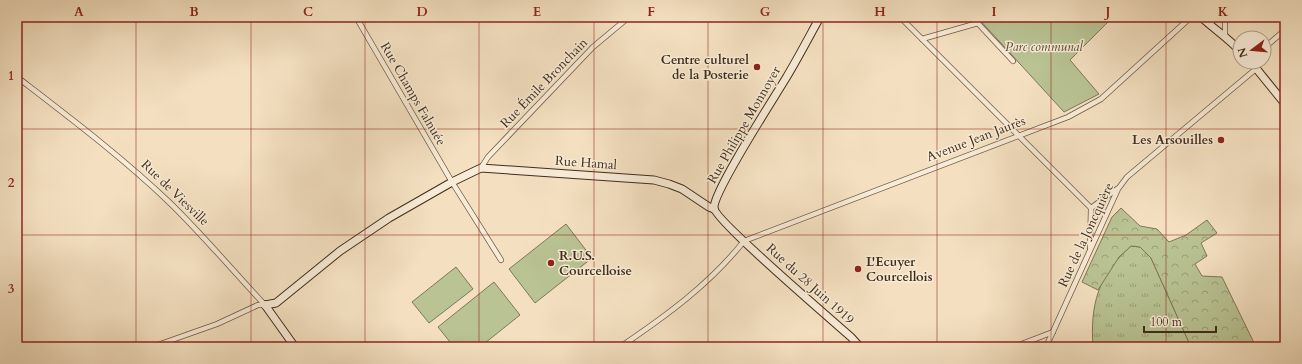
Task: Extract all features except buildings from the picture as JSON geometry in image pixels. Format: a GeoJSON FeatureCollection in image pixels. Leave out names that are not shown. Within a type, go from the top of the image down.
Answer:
{"type":"FeatureCollection","features":[{"type":"Feature","properties":{"kind":"street","name":"Rue Champs Falnuée"},"geometry":{"type":"LineString","coordinates":[[356,17],[452,182]]}},
{"type":"Feature","properties":{"kind":"street","name":"Rue Émile Bronchain"},"geometry":{"type":"LineString","coordinates":[[481,168],[488,157],[593,47],[629,17]]}},
{"type":"Feature","properties":{"kind":"street","name":"Rue Philippe Monnoyer"},"geometry":{"type":"LineString","coordinates":[[714,209],[715,200],[732,169],[820,17]]}},
{"type":"Feature","properties":{"kind":"street"},"geometry":{"type":"LineString","coordinates":[[900,17],[1091,208],[1090,252]]}},
{"type":"Feature","properties":{"kind":"street"},"geometry":{"type":"LineString","coordinates":[[972,17],[1013,61]]}},
{"type":"Feature","properties":{"kind":"street","name":"Avenue Jean Jaurès"},"geometry":{"type":"LineString","coordinates":[[744,241],[1017,135],[1068,117],[1101,99],[1192,17]]}},
{"type":"Feature","properties":{"kind":"street"},"geometry":{"type":"LineString","coordinates":[[1201,17],[1232,42]]}},
{"type":"Feature","properties":{"kind":"street"},"geometry":{"type":"LineString","coordinates":[[1209,25],[1216,17]]}},
{"type":"Feature","properties":{"kind":"street"},"geometry":{"type":"LineString","coordinates":[[1225,17],[1226,36]]}},
{"type":"Feature","properties":{"kind":"street"},"geometry":{"type":"LineString","coordinates":[[922,39],[978,23]]}},
{"type":"Feature","properties":{"kind":"street"},"geometry":{"type":"LineString","coordinates":[[1272,41],[1285,30]]}},
{"type":"Feature","properties":{"kind":"street","name":"Rue de la Joncquière"},"geometry":{"type":"LineString","coordinates":[[1046,347],[1118,189],[1141,164],[1255,70]]}},
{"type":"Feature","properties":{"kind":"street"},"geometry":{"type":"LineString","coordinates":[[1259,70],[1285,104]]}},
{"type":"Feature","properties":{"kind":"street","name":"Rue de Viesville"},"geometry":{"type":"LineString","coordinates":[[17,77],[126,163],[169,202],[220,253],[265,305],[295,347]]}},
{"type":"Feature","properties":{"kind":"street","name":"Rue Hamal"},"geometry":{"type":"LineString","coordinates":[[265,305],[276,303],[340,252],[389,218],[452,182],[481,168],[654,180],[669,184],[714,209]]}},
{"type":"Feature","properties":{"kind":"street"},"geometry":{"type":"LineString","coordinates":[[452,182],[501,260]]}},
{"type":"Feature","properties":{"kind":"street"},"geometry":{"type":"LineString","coordinates":[[1091,208],[1118,189]]}},
{"type":"Feature","properties":{"kind":"street"},"geometry":{"type":"LineString","coordinates":[[620,347],[703,286],[733,255],[744,241],[717,215],[714,209]]}},
{"type":"Feature","properties":{"kind":"street","name":"Rue du 28 Juin 1919"},"geometry":{"type":"LineString","coordinates":[[744,241],[851,336],[860,347]]}},
{"type":"Feature","properties":{"kind":"street"},"geometry":{"type":"LineString","coordinates":[[152,347],[217,324],[258,305],[265,305]]}},
{"type":"Feature","properties":{"kind":"street"},"geometry":{"type":"LineString","coordinates":[[1014,347],[1042,335],[1054,332]]}},
{"type":"Feature","properties":{"kind":"green space","name":"Parc communal"},"geometry":{"type":"Polygon","coordinates":[[[977,17],[1113,17],[1070,60],[1099,94],[1064,112],[977,17]]]}},
{"type":"Feature","properties":{"kind":"green space"},"geometry":{"type":"Polygon","coordinates":[[[1121,208],[1140,226],[1157,229],[1169,242],[1186,235],[1207,220],[1217,233],[1201,243],[1207,256],[1195,264],[1202,276],[1222,277],[1256,347],[1191,347],[1151,258],[1140,247],[1131,246],[1119,257],[1098,290],[1082,282],[1112,217],[1121,208]]]}},
{"type":"Feature","properties":{"kind":"green space","name":"R.U.S. Courcelloise"},"geometry":{"type":"Polygon","coordinates":[[[566,224],[592,258],[535,303],[509,269],[566,224]]]}},
{"type":"Feature","properties":{"kind":"green space"},"geometry":{"type":"Polygon","coordinates":[[[1131,246],[1140,247],[1151,258],[1191,347],[1093,347],[1093,318],[1098,292],[1111,268],[1131,246]]]}},
{"type":"Feature","properties":{"kind":"green space"},"geometry":{"type":"Polygon","coordinates":[[[456,267],[473,289],[429,323],[412,302],[456,267]]]}},
{"type":"Feature","properties":{"kind":"green space"},"geometry":{"type":"Polygon","coordinates":[[[494,282],[520,315],[480,347],[454,347],[438,327],[494,282]]]}},
{"type":"Feature","properties":{"kind":"place","name":"Centre culturel de la Posterie"},"geometry":{"type":"Point","coordinates":[757,67]}},
{"type":"Feature","properties":{"kind":"place","name":"Les Arsouilles"},"geometry":{"type":"Point","coordinates":[1221,140]}},
{"type":"Feature","properties":{"kind":"place","name":"R.U.S. Courcelloise"},"geometry":{"type":"Point","coordinates":[551,263]}},
{"type":"Feature","properties":{"kind":"place","name":"L'Ecuyer Courcellois"},"geometry":{"type":"Point","coordinates":[858,269]}}]}
